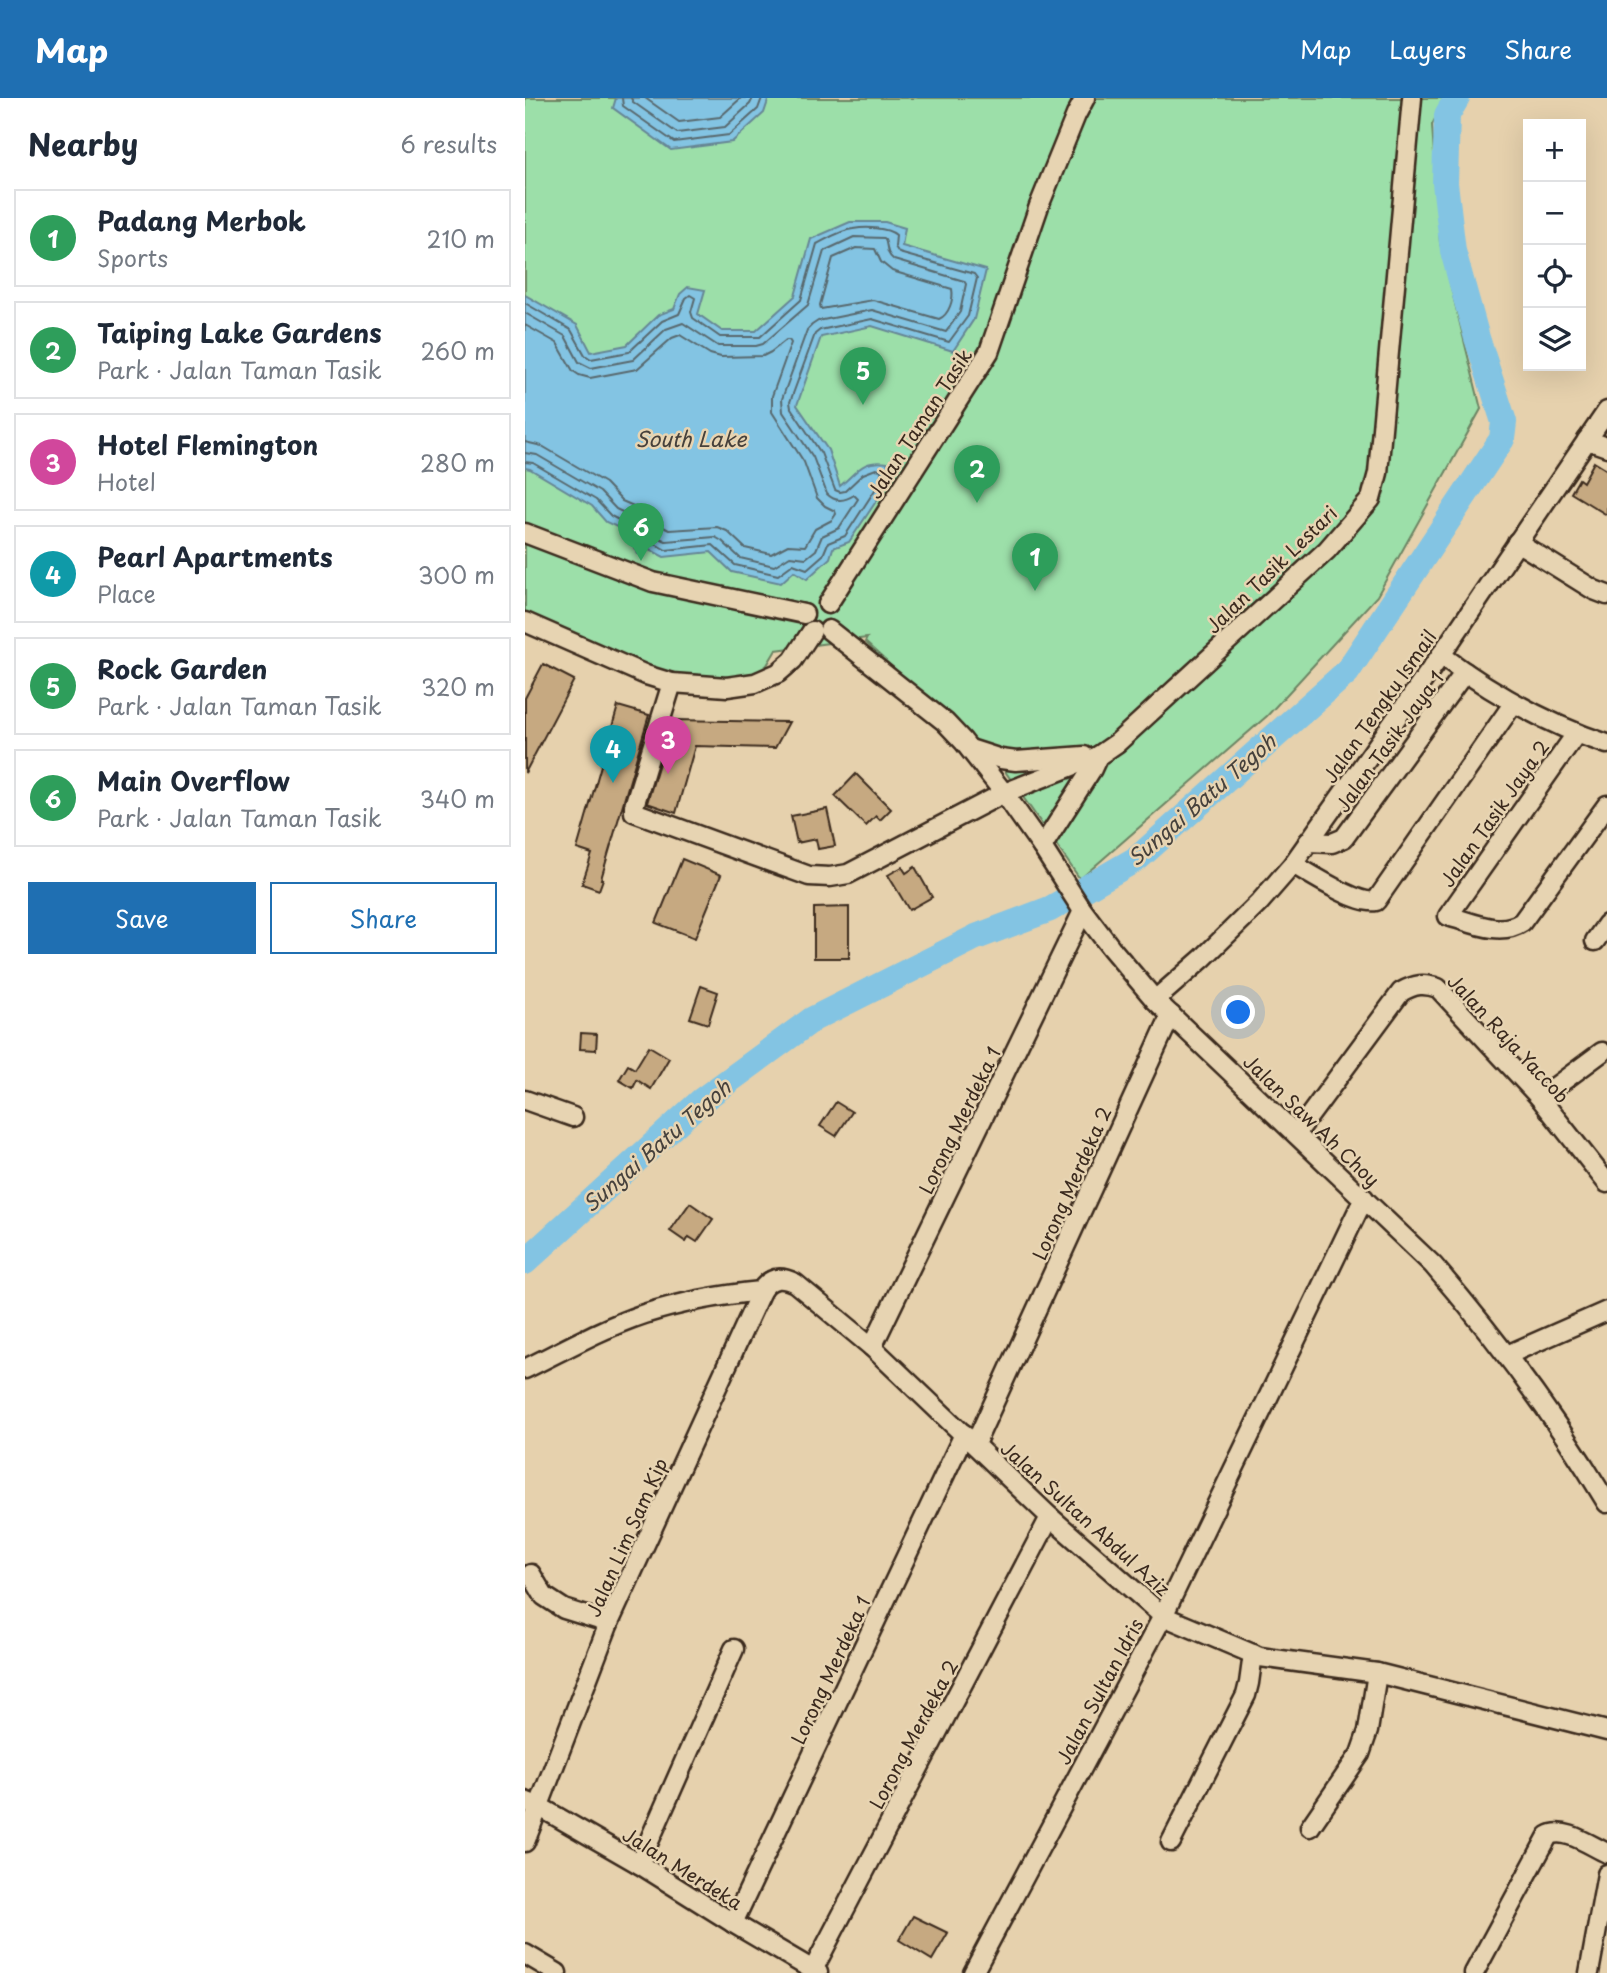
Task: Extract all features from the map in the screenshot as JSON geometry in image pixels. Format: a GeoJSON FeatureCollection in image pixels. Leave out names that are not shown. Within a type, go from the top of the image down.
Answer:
{"type":"FeatureCollection","features":[{"type":"Feature","properties":{"kind":"street","name":"Jalan Taman Tasik"},"geometry":{"type":"LineString","coordinates":[[828,604],[989,352],[1039,206],[1085,98]]}},
{"type":"Feature","properties":{"kind":"street","name":"Jalan Tasik Lestari"},"geometry":{"type":"LineString","coordinates":[[673,682],[634,812],[809,876],[831,877],[848,874],[1004,793],[1098,756],[1117,743],[1328,550],[1371,499],[1378,473],[1412,98]]}},
{"type":"Feature","properties":{"kind":"street","name":"Jalan Tengku Ismail"},"geometry":{"type":"LineString","coordinates":[[1155,1000],[1259,903],[1293,864],[1441,655],[1607,411]]}},
{"type":"Feature","properties":{"kind":"street"},"geometry":{"type":"LineString","coordinates":[[1587,440],[1607,447]]}},
{"type":"Feature","properties":{"kind":"street"},"geometry":{"type":"LineString","coordinates":[[525,533],[653,582],[804,614]]}},
{"type":"Feature","properties":{"kind":"street"},"geometry":{"type":"LineString","coordinates":[[1517,542],[1594,590],[1607,595]]}},
{"type":"Feature","properties":{"kind":"street"},"geometry":{"type":"LineString","coordinates":[[525,622],[646,675],[673,682],[727,687],[755,683],[786,667],[820,631],[835,622],[834,612],[823,602],[813,603],[804,614],[805,626],[820,631]]}},
{"type":"Feature","properties":{"kind":"street","name":"Jalan Saw Ah Choy"},"geometry":{"type":"LineString","coordinates":[[820,631],[945,722],[970,749],[1004,793],[1111,948],[1155,1000],[1433,1265],[1470,1307],[1600,1478],[1607,1503]]}},
{"type":"Feature","properties":{"kind":"street"},"geometry":{"type":"LineString","coordinates":[[1441,655],[1513,704],[1576,734],[1607,744]]}},
{"type":"Feature","properties":{"kind":"street","name":"Jalan Tasik Jaya 1"},"geometry":{"type":"LineString","coordinates":[[1308,842],[1332,843],[1344,838],[1465,673]]}},
{"type":"Feature","properties":{"kind":"street"},"geometry":{"type":"LineString","coordinates":[[1293,864],[1358,900],[1376,901],[1513,704]]}},
{"type":"Feature","properties":{"kind":"street","name":"Jalan Tasik Jaya 2"},"geometry":{"type":"LineString","coordinates":[[1576,734],[1448,916],[1497,929],[1515,927],[1522,922],[1607,805]]}},
{"type":"Feature","properties":{"kind":"street"},"geometry":{"type":"LineString","coordinates":[[970,749],[1016,761],[1098,756],[1042,847]]}},
{"type":"Feature","properties":{"kind":"street","name":"Lorong Merdeka 1"},"geometry":{"type":"LineString","coordinates":[[872,1347],[1081,907]]}},
{"type":"Feature","properties":{"kind":"street"},"geometry":{"type":"LineString","coordinates":[[1595,941],[1607,923]]}},
{"type":"Feature","properties":{"kind":"street","name":"Jalan Raja Yaccob"},"geometry":{"type":"LineString","coordinates":[[1296,1133],[1401,992],[1425,983],[1438,988],[1540,1098],[1607,1184]]}},
{"type":"Feature","properties":{"kind":"street","name":"Lorong Merdeka 2"},"geometry":{"type":"LineString","coordinates":[[970,1439],[1171,1015]]}},
{"type":"Feature","properties":{"kind":"street"},"geometry":{"type":"LineString","coordinates":[[1540,1098],[1602,1052]]}},
{"type":"Feature","properties":{"kind":"street"},"geometry":{"type":"LineString","coordinates":[[525,1100],[573,1116]]}},
{"type":"Feature","properties":{"kind":"street","name":"Jalan Sultan Idris"},"geometry":{"type":"LineString","coordinates":[[973,1973],[1163,1616],[1364,1198]]}},
{"type":"Feature","properties":{"kind":"street","name":"Jalan Sultan Abdul Aziz"},"geometry":{"type":"LineString","coordinates":[[761,1291],[775,1278],[795,1283],[872,1347],[1050,1517],[1163,1616],[1260,1657],[1377,1673],[1607,1731]]}},
{"type":"Feature","properties":{"kind":"street"},"geometry":{"type":"LineString","coordinates":[[525,1369],[590,1336],[643,1315],[711,1297],[761,1291]]}},
{"type":"Feature","properties":{"kind":"street","name":"Jalan Lim Sam Kip"},"geometry":{"type":"LineString","coordinates":[[525,1842],[532,1804],[609,1623],[761,1291]]}},
{"type":"Feature","properties":{"kind":"street"},"geometry":{"type":"LineString","coordinates":[[1507,1355],[1607,1311]]}},
{"type":"Feature","properties":{"kind":"street","name":"Lorong Merdeka 1"},"geometry":{"type":"LineString","coordinates":[[733,1923],[970,1439]]}},
{"type":"Feature","properties":{"kind":"street","name":"Lorong Merdeka 2"},"geometry":{"type":"LineString","coordinates":[[816,1972],[1050,1517]]}},
{"type":"Feature","properties":{"kind":"street"},"geometry":{"type":"LineString","coordinates":[[531,1574],[544,1596],[565,1609],[609,1623]]}},
{"type":"Feature","properties":{"kind":"street"},"geometry":{"type":"LineString","coordinates":[[639,1864],[734,1649]]}},
{"type":"Feature","properties":{"kind":"street"},"geometry":{"type":"LineString","coordinates":[[1171,1842],[1246,1695],[1253,1654]]}},
{"type":"Feature","properties":{"kind":"street"},"geometry":{"type":"LineString","coordinates":[[1310,1826],[1360,1754],[1377,1673]]}},
{"type":"Feature","properties":{"kind":"street","name":"Jalan Merdeka"},"geometry":{"type":"LineString","coordinates":[[532,1804],[639,1864],[816,1972]]}},
{"type":"Feature","properties":{"kind":"street"},"geometry":{"type":"LineString","coordinates":[[1474,1973],[1548,1836],[1554,1832],[1563,1832],[1607,1853]]}},
{"type":"Feature","properties":{"kind":"street"},"geometry":{"type":"LineString","coordinates":[[1588,1973],[1605,1900],[1607,1874]]}},
{"type":"Feature","properties":{"kind":"street"},"geometry":{"type":"LineString","coordinates":[[525,1954],[557,1973]]}},
{"type":"Feature","properties":{"kind":"green space"},"geometry":{"type":"Polygon","coordinates":[[[525,98],[1445,98],[1432,125],[1440,243],[1481,409],[1377,596],[1267,716],[1080,879],[1002,767],[865,642],[867,638],[776,650],[767,665],[756,675],[736,682],[679,680],[525,617],[525,98]]]}},
{"type":"Feature","properties":{"kind":"water"},"geometry":{"type":"Polygon","coordinates":[[[616,98],[769,98],[764,113],[732,142],[671,150],[613,108],[616,98]]]}},
{"type":"Feature","properties":{"kind":"water","name":"South Lake"},"geometry":{"type":"Polygon","coordinates":[[[850,222],[885,222],[905,228],[902,246],[986,270],[974,319],[953,351],[872,326],[821,337],[797,405],[828,450],[840,486],[861,467],[879,462],[888,463],[889,482],[849,542],[833,548],[830,558],[807,579],[794,571],[781,583],[732,572],[711,552],[664,557],[647,548],[637,554],[630,533],[606,522],[592,506],[525,468],[525,295],[577,325],[591,352],[627,345],[658,315],[674,309],[680,294],[688,287],[705,290],[698,314],[722,331],[756,331],[795,296],[811,239],[850,222]]]}},
{"type":"Feature","properties":{"kind":"building"},"geometry":{"type":"Polygon","coordinates":[[[1594,462],[1607,470],[1607,515],[1571,493],[1579,479],[1583,482],[1594,462]]]}},
{"type":"Feature","properties":{"kind":"building"},"geometry":{"type":"Polygon","coordinates":[[[543,664],[574,680],[525,773],[525,698],[543,664]]]}},
{"type":"Feature","properties":{"kind":"building"},"geometry":{"type":"Polygon","coordinates":[[[618,706],[649,715],[599,890],[582,884],[592,854],[577,849],[618,706]]]}},
{"type":"Feature","properties":{"kind":"building"},"geometry":{"type":"Polygon","coordinates":[[[672,720],[789,722],[775,748],[695,746],[676,813],[647,803],[672,720]]]}},
{"type":"Feature","properties":{"kind":"building"},"geometry":{"type":"Polygon","coordinates":[[[856,774],[891,809],[880,820],[876,816],[866,826],[835,796],[856,774]]]}},
{"type":"Feature","properties":{"kind":"building"},"geometry":{"type":"Polygon","coordinates":[[[827,809],[835,846],[818,849],[816,839],[797,843],[791,816],[827,809]]]}},
{"type":"Feature","properties":{"kind":"building"},"geometry":{"type":"Polygon","coordinates":[[[682,859],[721,875],[695,938],[656,923],[682,859]]]}},
{"type":"Feature","properties":{"kind":"building"},"geometry":{"type":"Polygon","coordinates":[[[902,867],[906,873],[915,867],[932,897],[909,910],[888,875],[902,867]]]}},
{"type":"Feature","properties":{"kind":"building"},"geometry":{"type":"Polygon","coordinates":[[[849,907],[849,958],[814,958],[814,908],[849,907]]]}},
{"type":"Feature","properties":{"kind":"building"},"geometry":{"type":"Polygon","coordinates":[[[701,986],[718,992],[708,1024],[690,1018],[701,986]]]}},
{"type":"Feature","properties":{"kind":"building"},"geometry":{"type":"Polygon","coordinates":[[[581,1033],[597,1034],[596,1050],[580,1049],[581,1033]]]}},
{"type":"Feature","properties":{"kind":"building"},"geometry":{"type":"Polygon","coordinates":[[[649,1046],[669,1058],[651,1089],[637,1080],[633,1088],[619,1080],[628,1065],[635,1069],[649,1046]]]}},
{"type":"Feature","properties":{"kind":"building"},"geometry":{"type":"Polygon","coordinates":[[[836,1102],[852,1112],[836,1136],[820,1126],[836,1102]]]}},
{"type":"Feature","properties":{"kind":"building"},"geometry":{"type":"Polygon","coordinates":[[[690,1203],[713,1219],[697,1242],[689,1237],[686,1242],[670,1231],[690,1203]]]}},
{"type":"Feature","properties":{"kind":"building"},"geometry":{"type":"Polygon","coordinates":[[[913,1916],[948,1933],[932,1960],[899,1940],[913,1916]]]}},
{"type":"Feature","properties":{"kind":"waterway","name":"Sungai Batu Tegoh"},"geometry":{"type":"LineString","coordinates":[[525,1262],[701,1101],[813,1019],[976,937],[1050,909],[1138,858],[1347,672],[1502,439],[1504,422],[1453,251],[1445,183],[1447,115],[1457,98]]}},
{"type":"Feature","properties":{"kind":"place","name":"Rock Garden"},"geometry":{"type":"Point","coordinates":[863,405]}},
{"type":"Feature","properties":{"kind":"place","name":"Taiping Lake Gardens"},"geometry":{"type":"Point","coordinates":[977,503]}},
{"type":"Feature","properties":{"kind":"place","name":"Main Overflow"},"geometry":{"type":"Point","coordinates":[641,561]}},
{"type":"Feature","properties":{"kind":"place","name":"Padang Merbok"},"geometry":{"type":"Point","coordinates":[1035,591]}},
{"type":"Feature","properties":{"kind":"place","name":"Hotel Flemington"},"geometry":{"type":"Point","coordinates":[668,774]}},
{"type":"Feature","properties":{"kind":"place","name":"Pearl Apartments"},"geometry":{"type":"Point","coordinates":[613,783]}}]}
